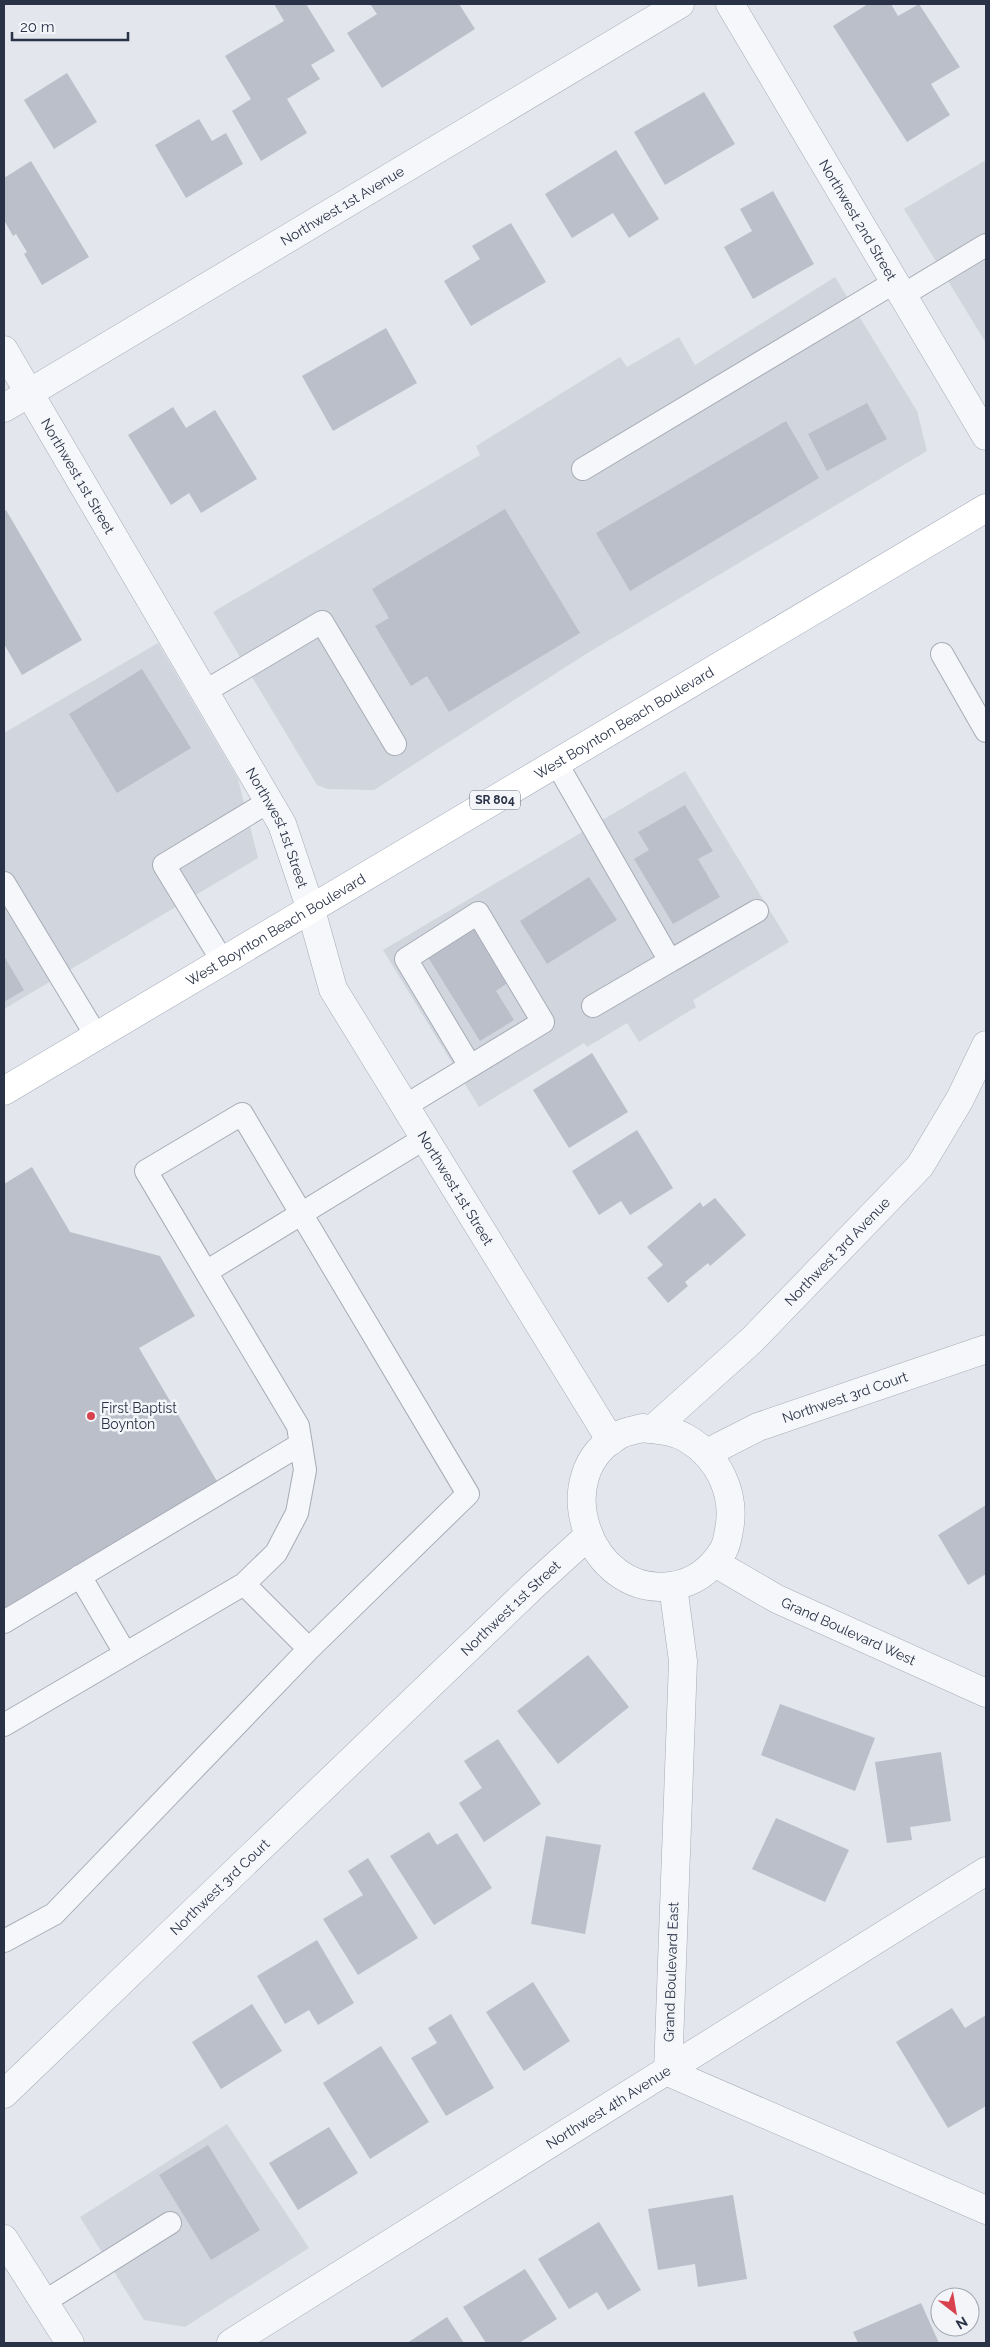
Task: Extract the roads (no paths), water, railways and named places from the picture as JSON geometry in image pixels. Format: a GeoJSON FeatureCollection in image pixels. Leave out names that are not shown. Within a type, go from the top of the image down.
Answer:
{"type":"FeatureCollection","features":[{"type":"Feature","properties":{"kind":"main road","name":"West Boynton Beach Boulevard"},"geometry":{"type":"LineString","coordinates":[[4,1091],[986,508]]}},
{"type":"Feature","properties":{"kind":"street","name":"Northwest 1st Avenue"},"geometry":{"type":"LineString","coordinates":[[4,408],[680,4]]}},
{"type":"Feature","properties":{"kind":"street","name":"Northwest 2nd Street"},"geometry":{"type":"LineString","coordinates":[[730,4],[986,436]]}},
{"type":"Feature","properties":{"kind":"street","name":"Northwest 1st Street"},"geometry":{"type":"LineString","coordinates":[[4,350],[282,824],[311,910],[333,989],[611,1441]]}},
{"type":"Feature","properties":{"kind":"street","name":"Northwest 3rd Avenue"},"geometry":{"type":"LineString","coordinates":[[653,1429],[752,1340],[920,1166],[960,1099],[986,1045]]}},
{"type":"Feature","properties":{"kind":"street","name":"Northwest 3rd Court"},"geometry":{"type":"LineString","coordinates":[[707,1453],[758,1428],[986,1349]]}},
{"type":"Feature","properties":{"kind":"street"},"geometry":{"type":"LineString","coordinates":[[642,1428],[653,1429],[672,1431],[686,1438],[707,1453],[726,1482],[732,1513],[726,1546],[709,1571],[682,1585],[662,1588],[645,1586],[626,1578],[607,1564],[588,1536],[580,1503],[586,1470],[600,1449],[621,1434],[642,1428]]}},
{"type":"Feature","properties":{"kind":"street","name":"Northwest 1st Street"},"geometry":{"type":"LineString","coordinates":[[435,1680],[532,1586],[588,1536]]}},
{"type":"Feature","properties":{"kind":"street","name":"Grand Boulevard West"},"geometry":{"type":"LineString","coordinates":[[714,1562],[777,1599],[986,1693]]}},
{"type":"Feature","properties":{"kind":"street","name":"Grand Boulevard East"},"geometry":{"type":"LineString","coordinates":[[668,2072],[683,1661],[673,1586]]}},
{"type":"Feature","properties":{"kind":"street","name":"Northwest 3rd Court"},"geometry":{"type":"LineString","coordinates":[[4,2094],[435,1680]]}},
{"type":"Feature","properties":{"kind":"street","name":"Northwest 4th Avenue"},"geometry":{"type":"LineString","coordinates":[[231,2343],[668,2072],[986,1871]]}},
{"type":"Feature","properties":{"kind":"street"},"geometry":{"type":"LineString","coordinates":[[668,2072],[986,2210]]}},
{"type":"Feature","properties":{"kind":"street"},"geometry":{"type":"LineString","coordinates":[[4,2239],[70,2343]]}},
{"type":"Feature","properties":{"kind":"lane"},"geometry":{"type":"LineString","coordinates":[[583,469],[899,289],[986,245]]}},
{"type":"Feature","properties":{"kind":"lane"},"geometry":{"type":"LineString","coordinates":[[204,692],[322,622],[395,744]]}},
{"type":"Feature","properties":{"kind":"lane"},"geometry":{"type":"LineString","coordinates":[[942,654],[986,731]]}},
{"type":"Feature","properties":{"kind":"lane"},"geometry":{"type":"LineString","coordinates":[[557,764],[670,961]]}},
{"type":"Feature","properties":{"kind":"lane"},"geometry":{"type":"LineString","coordinates":[[223,962],[164,864],[268,802]]}},
{"type":"Feature","properties":{"kind":"lane"},"geometry":{"type":"LineString","coordinates":[[4,884],[97,1037]]}},
{"type":"Feature","properties":{"kind":"lane"},"geometry":{"type":"LineString","coordinates":[[593,1006],[757,911]]}},
{"type":"Feature","properties":{"kind":"lane"},"geometry":{"type":"LineString","coordinates":[[405,1106],[544,1022],[478,913],[406,959],[470,1066]]}},
{"type":"Feature","properties":{"kind":"lane"},"geometry":{"type":"LineString","coordinates":[[4,1725],[244,1584],[276,1553],[297,1513],[305,1470],[298,1426],[146,1171],[242,1114],[468,1494],[309,1649],[54,1914],[4,1941]]}},
{"type":"Feature","properties":{"kind":"lane"},"geometry":{"type":"LineString","coordinates":[[206,1272],[425,1138]]}},
{"type":"Feature","properties":{"kind":"lane"},"geometry":{"type":"LineString","coordinates":[[4,1622],[301,1444]]}},
{"type":"Feature","properties":{"kind":"lane"},"geometry":{"type":"LineString","coordinates":[[80,1576],[125,1654]]}},
{"type":"Feature","properties":{"kind":"lane"},"geometry":{"type":"LineString","coordinates":[[244,1584],[309,1649]]}},
{"type":"Feature","properties":{"kind":"lane"},"geometry":{"type":"LineString","coordinates":[[44,2302],[170,2223]]}},
{"type":"Feature","properties":{"kind":"place","name":"First Baptist Boynton"},"geometry":{"type":"Point","coordinates":[91,1416]}}]}
